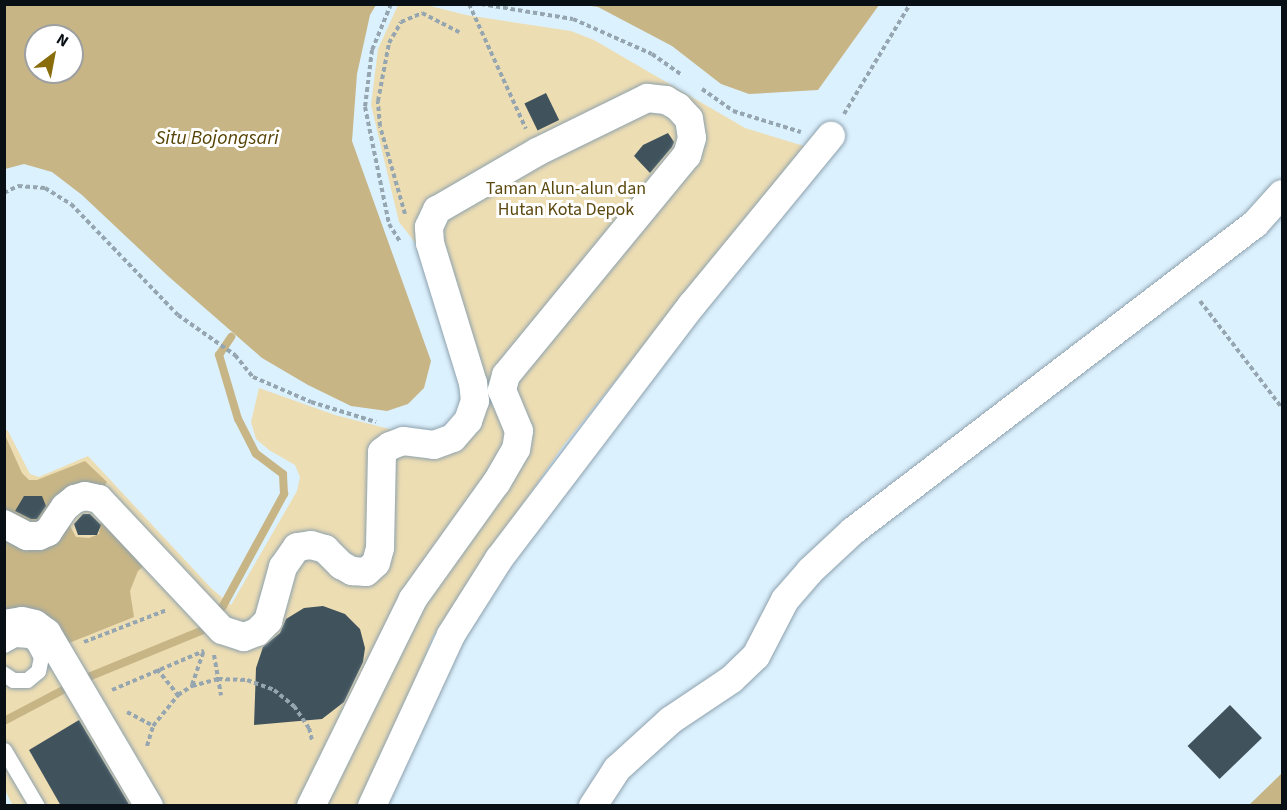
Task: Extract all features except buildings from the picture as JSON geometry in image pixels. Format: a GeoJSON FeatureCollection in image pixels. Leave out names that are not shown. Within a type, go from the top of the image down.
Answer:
{"type":"FeatureCollection","features":[{"type":"Feature","properties":{"kind":"street"},"geometry":{"type":"LineString","coordinates":[[4,524],[27,536],[39,536],[48,531],[65,507],[75,499],[85,496],[99,499],[222,630],[244,637],[257,632],[268,621],[283,567],[297,547],[311,545],[326,549],[341,565],[352,571],[366,572],[375,563],[380,548],[382,452],[403,441],[434,445],[453,438],[468,421],[475,401],[473,383],[430,243],[429,227],[437,210],[537,152],[647,98],[666,100],[678,107],[689,119],[692,138],[687,155],[506,375],[502,390],[519,431],[516,449],[496,483],[413,599],[311,806]]}},
{"type":"Feature","properties":{"kind":"street"},"geometry":{"type":"LineString","coordinates":[[372,806],[451,635],[499,559],[692,305],[831,136]]}},
{"type":"Feature","properties":{"kind":"street"},"geometry":{"type":"LineString","coordinates":[[593,806],[617,769],[671,720],[732,679],[756,656],[785,600],[810,571],[853,531],[1255,224],[1282,194]]}},
{"type":"Feature","properties":{"kind":"street"},"geometry":{"type":"LineString","coordinates":[[4,624],[22,621],[35,624],[47,633],[144,796]]}},
{"type":"Feature","properties":{"kind":"lane"},"geometry":{"type":"LineString","coordinates":[[4,645],[15,639],[29,640],[41,657],[38,671],[27,680],[13,680],[4,674]]}},
{"type":"Feature","properties":{"kind":"lane"},"geometry":{"type":"LineString","coordinates":[[4,750],[37,806]]}},
{"type":"Feature","properties":{"kind":"path"},"geometry":{"type":"LineString","coordinates":[[391,4],[372,50],[365,107],[389,224],[405,249]]}},
{"type":"Feature","properties":{"kind":"path"},"geometry":{"type":"LineString","coordinates":[[469,4],[537,152]]}},
{"type":"Feature","properties":{"kind":"path"},"geometry":{"type":"LineString","coordinates":[[482,4],[573,19],[652,54],[688,80]]}},
{"type":"Feature","properties":{"kind":"path"},"geometry":{"type":"LineString","coordinates":[[697,86],[733,111],[802,132],[831,136],[910,4]]}},
{"type":"Feature","properties":{"kind":"path"},"geometry":{"type":"LineString","coordinates":[[429,227],[420,225],[403,213],[380,126],[378,101],[389,43],[401,22],[422,13],[459,32]]}},
{"type":"Feature","properties":{"kind":"path"},"geometry":{"type":"LineString","coordinates":[[4,193],[18,186],[45,188],[70,204],[178,315],[235,356],[253,377],[311,402],[385,424]]}},
{"type":"Feature","properties":{"kind":"path"},"geometry":{"type":"LineString","coordinates":[[1183,279],[1282,408]]}},
{"type":"Feature","properties":{"kind":"path"},"geometry":{"type":"LineString","coordinates":[[64,660],[193,598]]}},
{"type":"Feature","properties":{"kind":"path"},"geometry":{"type":"LineString","coordinates":[[87,700],[212,648],[221,695]]}},
{"type":"Feature","properties":{"kind":"path"},"geometry":{"type":"LineString","coordinates":[[192,686],[204,651]]}},
{"type":"Feature","properties":{"kind":"path"},"geometry":{"type":"LineString","coordinates":[[157,669],[178,695]]}},
{"type":"Feature","properties":{"kind":"path"},"geometry":{"type":"LineString","coordinates":[[144,796],[153,726],[178,695],[192,686],[218,679],[247,680],[274,690],[294,706],[309,728],[315,747]]}},
{"type":"Feature","properties":{"kind":"green space","name":"Taman Alun-alun dan Hutan Kota Depok"},"geometry":{"type":"Polygon","coordinates":[[[398,5],[427,5],[466,15],[571,31],[594,40],[745,128],[804,146],[562,447],[433,636],[391,743],[359,805],[13,806],[5,790],[5,429],[30,474],[39,477],[88,456],[211,588],[231,605],[297,491],[300,477],[295,465],[269,450],[256,439],[251,422],[259,388],[335,415],[401,432],[436,433],[454,424],[465,392],[421,250],[399,222],[371,105],[378,49],[398,5]]]}},
{"type":"Feature","properties":{"kind":"water","name":"Situ Bojongsari"},"geometry":{"type":"Polygon","coordinates":[[[5,4],[376,5],[370,15],[357,74],[352,141],[431,361],[424,388],[408,404],[387,411],[351,406],[308,385],[262,358],[168,276],[82,195],[52,172],[24,164],[5,169],[5,4]]]}},
{"type":"Feature","properties":{"kind":"water"},"geometry":{"type":"Polygon","coordinates":[[[879,4],[818,90],[749,94],[721,84],[672,46],[598,7],[585,5],[879,4]]]}},
{"type":"Feature","properties":{"kind":"water"},"geometry":{"type":"Polygon","coordinates":[[[5,435],[22,473],[29,480],[37,480],[85,461],[107,482],[102,490],[57,502],[76,537],[89,538],[99,534],[102,515],[149,561],[138,571],[130,591],[134,617],[64,645],[5,610],[5,435]]]}},
{"type":"Feature","properties":{"kind":"water"},"geometry":{"type":"Polygon","coordinates":[[[1282,773],[1282,805],[1249,805],[1282,773]]]}},
{"type":"Feature","properties":{"kind":"waterway"},"geometry":{"type":"LineString","coordinates":[[4,721],[86,678],[203,630],[223,606],[284,494],[283,474],[256,454],[238,419],[219,355],[231,337]]}}]}
